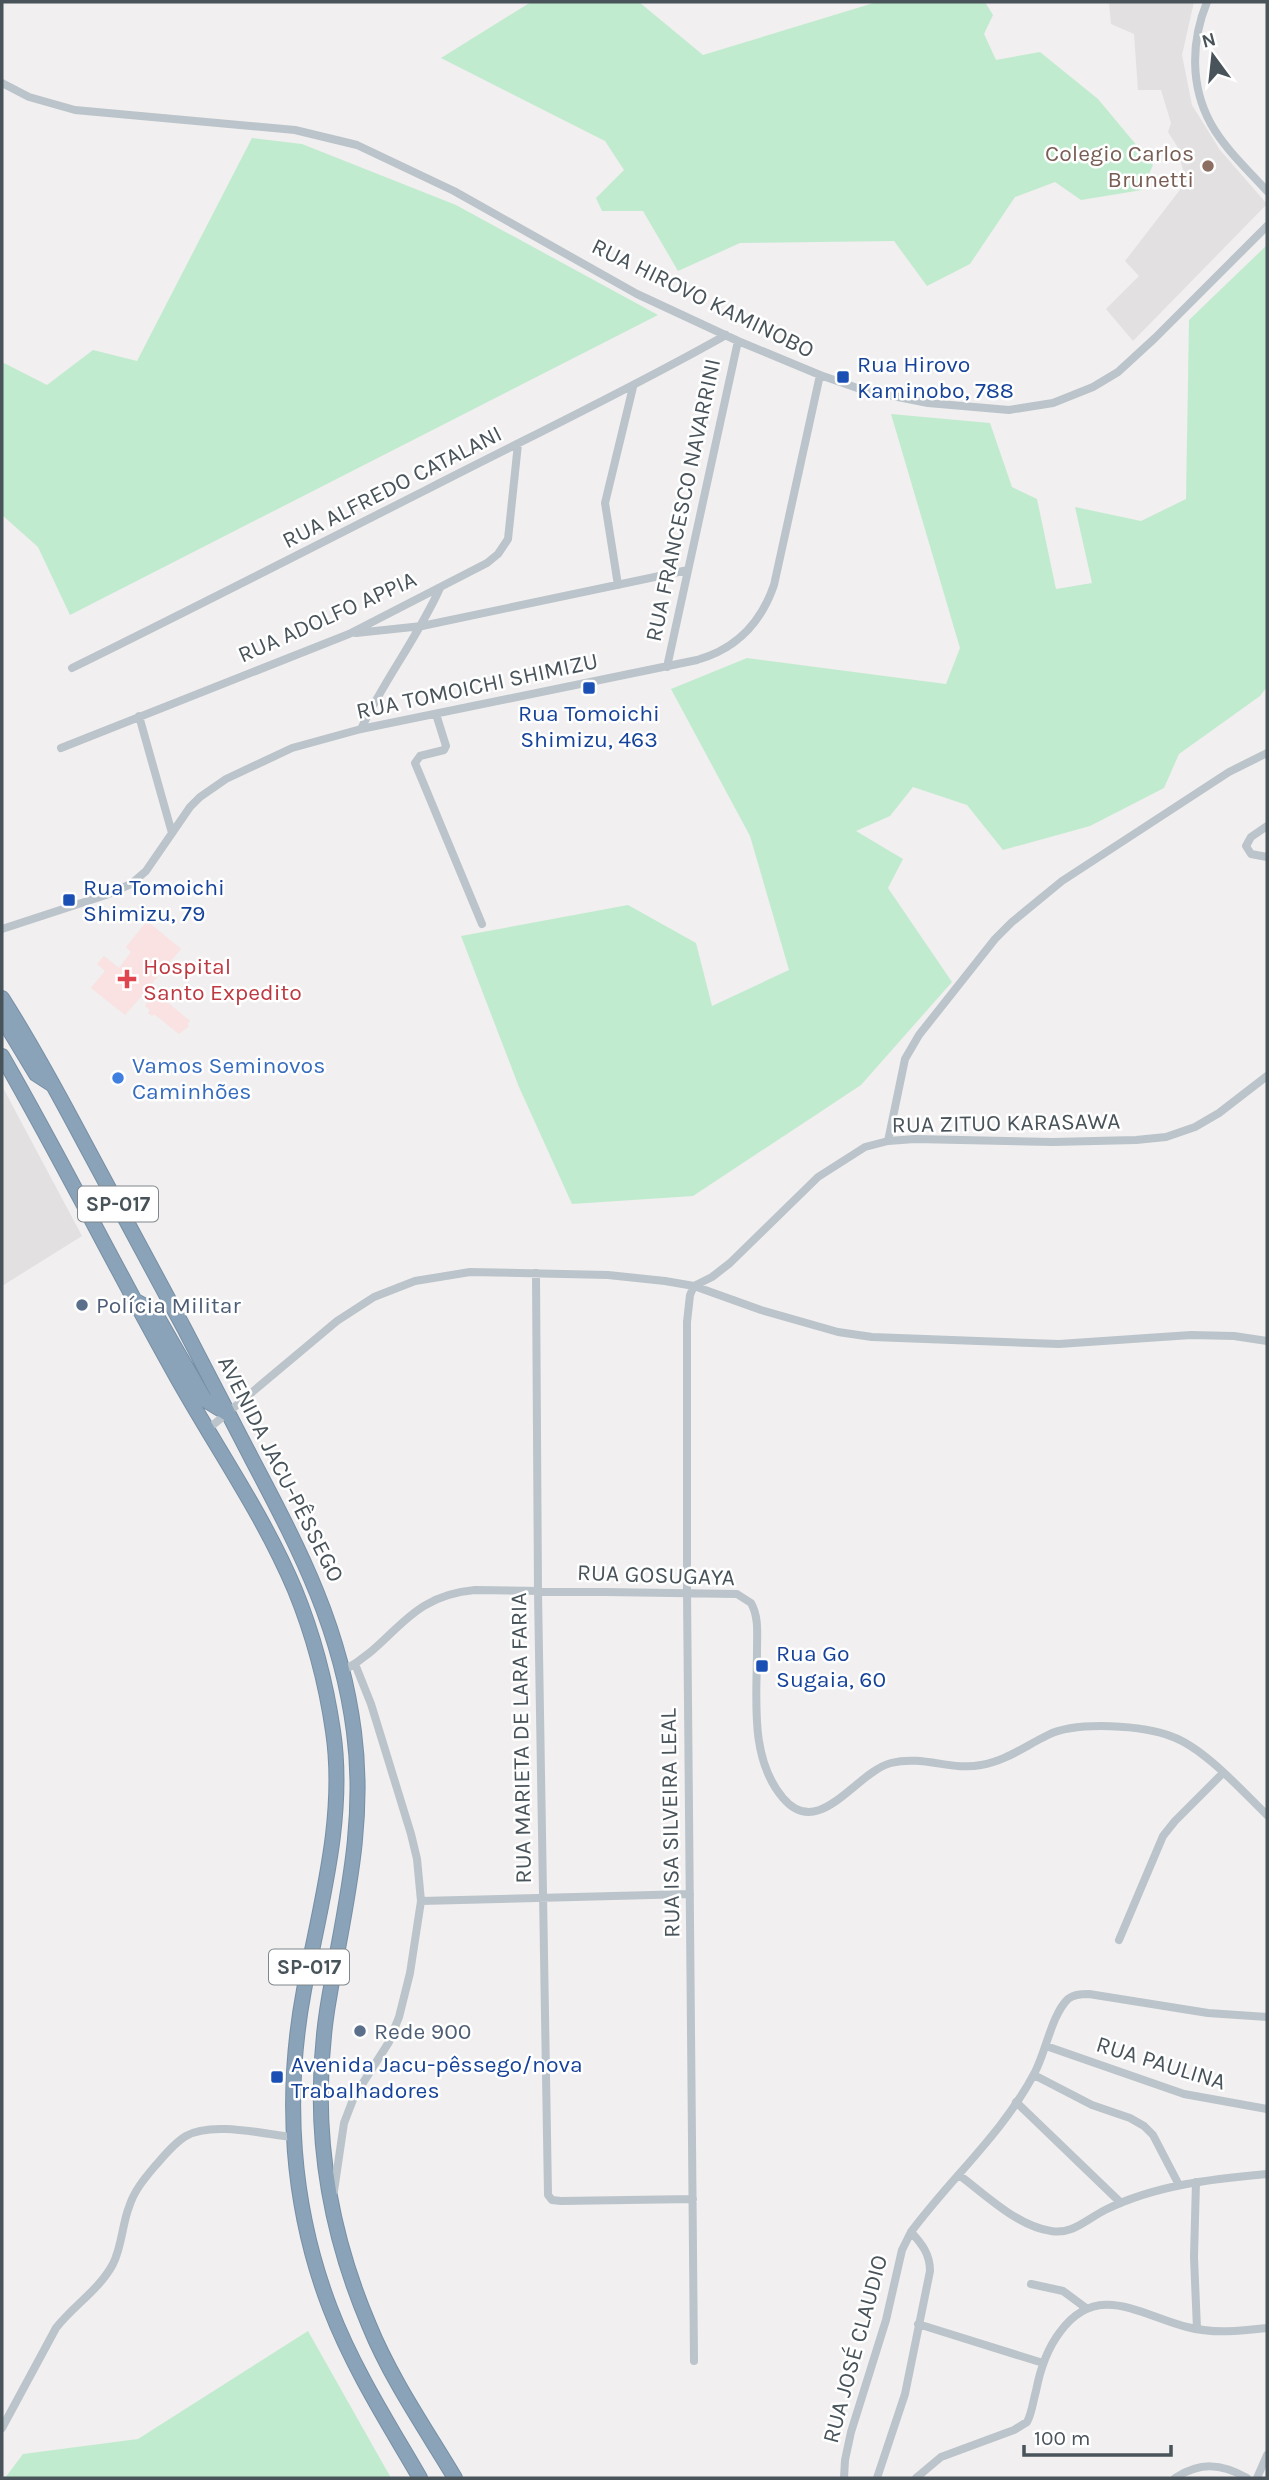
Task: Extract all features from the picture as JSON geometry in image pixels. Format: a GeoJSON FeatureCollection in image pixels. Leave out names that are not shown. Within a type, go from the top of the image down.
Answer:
{"type":"FeatureCollection","features":[{"type":"Feature","properties":{"kind":"highway","name":"AVENIDA JACU-PÊSSEGO"},"geometry":{"type":"LineString","coordinates":[[2,998],[54,1086],[285,1521],[349,1667],[357,1796],[351,1882],[321,2056],[320,2136],[333,2216],[354,2288],[398,2383],[455,2478]]}},
{"type":"Feature","properties":{"kind":"highway"},"geometry":{"type":"LineString","coordinates":[[2,1018],[36,1074],[54,1086]]}},
{"type":"Feature","properties":{"kind":"highway","name":"AVENIDA JACU-PÊSSEGO"},"geometry":{"type":"LineString","coordinates":[[2,1056],[206,1430],[256,1513],[295,1590],[324,1681],[334,1734],[333,1834],[296,2045],[292,2137],[304,2222],[331,2309],[350,2353],[420,2478]]}},
{"type":"Feature","properties":{"kind":"highway"},"geometry":{"type":"LineString","coordinates":[[134,1300],[154,1311],[205,1400],[228,1413]]}},
{"type":"Feature","properties":{"kind":"highway"},"geometry":{"type":"LineString","coordinates":[[220,1454],[220,1437],[230,1436],[266,1503],[285,1521]]}},
{"type":"Feature","properties":{"kind":"street"},"geometry":{"type":"LineString","coordinates":[[1207,2],[1195,50],[1199,94],[1219,136],[1267,191]]}},
{"type":"Feature","properties":{"kind":"street","name":"RUA HIROVO KAMINOBO"},"geometry":{"type":"LineString","coordinates":[[2,83],[29,97],[75,110],[295,130],[357,145],[454,191],[637,294],[737,341],[820,375],[884,396],[928,403],[993,410],[1033,408],[1093,387],[1118,372],[1155,338],[1267,226]]}},
{"type":"Feature","properties":{"kind":"street","name":"RUA ALFREDO CATALANI"},"geometry":{"type":"LineString","coordinates":[[72,668],[276,568],[632,387],[726,335]]}},
{"type":"Feature","properties":{"kind":"street","name":"RUA FRANCESCO NAVARRINI"},"geometry":{"type":"LineString","coordinates":[[667,667],[737,341]]}},
{"type":"Feature","properties":{"kind":"street","name":"RUA TOMOICHI SHIMIZU"},"geometry":{"type":"LineString","coordinates":[[2,929],[131,884],[146,871],[200,797],[226,779],[298,746],[436,713],[667,667],[706,657],[731,646],[754,624],[767,604],[777,573],[820,375]]}},
{"type":"Feature","properties":{"kind":"street"},"geometry":{"type":"LineString","coordinates":[[618,585],[605,503],[632,387]]}},
{"type":"Feature","properties":{"kind":"street","name":"RUA ADOLFO APPIA"},"geometry":{"type":"LineString","coordinates":[[61,748],[349,634],[486,563],[504,547],[511,524],[518,444]]}},
{"type":"Feature","properties":{"kind":"street"},"geometry":{"type":"LineString","coordinates":[[349,634],[422,625],[688,570]]}},
{"type":"Feature","properties":{"kind":"street"},"geometry":{"type":"LineString","coordinates":[[362,729],[378,696],[422,625],[440,588]]}},
{"type":"Feature","properties":{"kind":"street"},"geometry":{"type":"LineString","coordinates":[[436,713],[446,746],[444,750],[420,756],[415,763],[482,924]]}},
{"type":"Feature","properties":{"kind":"street"},"geometry":{"type":"LineString","coordinates":[[139,716],[172,832]]}},
{"type":"Feature","properties":{"kind":"street"},"geometry":{"type":"LineString","coordinates":[[888,1141],[905,1059],[919,1035],[1003,930],[1062,881],[1229,772],[1267,753]]}},
{"type":"Feature","properties":{"kind":"street"},"geometry":{"type":"LineString","coordinates":[[1267,826],[1251,837],[1246,846],[1251,854],[1267,857]]}},
{"type":"Feature","properties":{"kind":"street","name":"RUA ZITUO KARASAWA"},"geometry":{"type":"LineString","coordinates":[[694,1286],[730,1264],[818,1177],[865,1147],[888,1141],[915,1139],[1054,1142],[1166,1137],[1195,1127],[1219,1113],[1267,1076]]}},
{"type":"Feature","properties":{"kind":"street"},"geometry":{"type":"LineString","coordinates":[[206,1430],[337,1321],[374,1297],[415,1281],[470,1272],[608,1275],[694,1286],[799,1321],[838,1332],[872,1337],[1059,1344],[1191,1335],[1234,1336],[1267,1341]]}},
{"type":"Feature","properties":{"kind":"street","name":"RUA MARIETA DE LARA FARIA"},"geometry":{"type":"LineString","coordinates":[[536,1273],[547,2190],[552,2200],[693,2199]]}},
{"type":"Feature","properties":{"kind":"street","name":"RUA ISA SILVEIRA LEAL"},"geometry":{"type":"LineString","coordinates":[[694,1286],[690,1295],[687,1321],[694,2361]]}},
{"type":"Feature","properties":{"kind":"street","name":"RUA GOSUGAYA"},"geometry":{"type":"LineString","coordinates":[[349,1667],[418,1608],[454,1592],[475,1590],[737,1594],[751,1603],[755,1610],[760,1752],[765,1769],[778,1792],[793,1807],[803,1811],[825,1809],[870,1772],[890,1763],[917,1760],[979,1766],[1016,1755],[1066,1728],[1086,1726],[1141,1730],[1173,1737],[1193,1747],[1267,1815]]}},
{"type":"Feature","properties":{"kind":"street"},"geometry":{"type":"LineString","coordinates":[[333,2216],[335,2180],[344,2123],[354,2097],[389,2042],[399,2017],[410,1973],[421,1901],[417,1859],[411,1834],[371,1704],[349,1667]]}},
{"type":"Feature","properties":{"kind":"street"},"geometry":{"type":"LineString","coordinates":[[1119,1940],[1137,1892],[1163,1836],[1223,1773]]}},
{"type":"Feature","properties":{"kind":"street"},"geometry":{"type":"LineString","coordinates":[[421,1901],[690,1894]]}},
{"type":"Feature","properties":{"kind":"street","name":"RUA JOSÉ CLAUDIO"},"geometry":{"type":"LineString","coordinates":[[844,2478],[851,2432],[886,2320],[902,2250],[911,2232],[959,2175],[1034,2075],[1062,2007],[1074,1996],[1088,1994],[1208,2013],[1267,2017]]}},
{"type":"Feature","properties":{"kind":"street","name":"RUA PAULINA"},"geometry":{"type":"LineString","coordinates":[[1046,2046],[1184,2094],[1267,2109]]}},
{"type":"Feature","properties":{"kind":"street"},"geometry":{"type":"LineString","coordinates":[[1034,2075],[1092,2105],[1130,2118],[1144,2126],[1153,2135],[1179,2185]]}},
{"type":"Feature","properties":{"kind":"street"},"geometry":{"type":"LineString","coordinates":[[1016,2102],[1121,2203]]}},
{"type":"Feature","properties":{"kind":"street"},"geometry":{"type":"LineString","coordinates":[[2,2428],[56,2328],[107,2274],[117,2253],[134,2193],[175,2145],[186,2135],[206,2130],[292,2137]]}},
{"type":"Feature","properties":{"kind":"street"},"geometry":{"type":"LineString","coordinates":[[959,2175],[1013,2214],[1053,2232],[1070,2230],[1121,2203],[1179,2185],[1267,2174]]}},
{"type":"Feature","properties":{"kind":"street"},"geometry":{"type":"LineString","coordinates":[[1196,2182],[1194,2257],[1197,2329]]}},
{"type":"Feature","properties":{"kind":"street","name":"RUA JOSÉ CLAUDIO"},"geometry":{"type":"LineString","coordinates":[[877,2478],[902,2404],[930,2259],[911,2232]]}},
{"type":"Feature","properties":{"kind":"street"},"geometry":{"type":"LineString","coordinates":[[1031,2284],[1063,2291],[1086,2308]]}},
{"type":"Feature","properties":{"kind":"street"},"geometry":{"type":"LineString","coordinates":[[916,2478],[941,2457],[1014,2430],[1029,2419],[1043,2364],[1060,2331],[1086,2308],[1103,2304],[1133,2308],[1197,2329],[1267,2329]]}},
{"type":"Feature","properties":{"kind":"street"},"geometry":{"type":"LineString","coordinates":[[918,2324],[1043,2364]]}},
{"type":"Feature","properties":{"kind":"street"},"geometry":{"type":"LineString","coordinates":[[1257,2478],[1267,2455]]}},
{"type":"Feature","properties":{"kind":"street"},"geometry":{"type":"LineString","coordinates":[[1175,2478],[1194,2467],[1212,2465],[1247,2478]]}},
{"type":"Feature","properties":{"kind":"shaded area","name":"Colegio Carlos Brunetti"},"geometry":{"type":"Polygon","coordinates":[[[1109,2],[1194,2],[1182,55],[1192,105],[1220,150],[1267,204],[1133,341],[1106,309],[1139,276],[1125,261],[1186,182],[1177,146],[1168,132],[1171,123],[1161,90],[1138,90],[1134,34],[1111,24],[1109,2]]]}},
{"type":"Feature","properties":{"kind":"shaded area","name":"Hospital Santo Expedito"},"geometry":{"type":"Polygon","coordinates":[[[147,921],[181,949],[149,987],[190,1021],[187,1024],[189,1026],[179,1034],[154,1014],[152,1016],[148,1013],[150,1010],[145,1006],[151,997],[146,991],[125,1015],[91,988],[105,971],[97,964],[104,956],[119,968],[131,952],[126,947],[147,921]]]}},
{"type":"Feature","properties":{"kind":"shaded area"},"geometry":{"type":"Polygon","coordinates":[[[2,1086],[82,1236],[2,1286],[2,1086]]]}},
{"type":"Feature","properties":{"kind":"green space"},"geometry":{"type":"Polygon","coordinates":[[[531,2],[639,2],[703,55],[877,2],[985,2],[993,15],[984,34],[996,60],[1040,52],[1098,99],[1153,165],[1142,190],[1081,200],[1055,182],[1015,197],[970,264],[927,286],[894,241],[740,243],[678,271],[643,211],[602,211],[596,198],[624,170],[605,141],[441,58],[531,2]]]}},
{"type":"Feature","properties":{"kind":"green space"},"geometry":{"type":"Polygon","coordinates":[[[252,138],[302,144],[456,205],[658,315],[70,615],[38,547],[2,515],[2,362],[47,385],[93,350],[137,361],[252,138]]]}},
{"type":"Feature","properties":{"kind":"green space"},"geometry":{"type":"Polygon","coordinates":[[[1267,245],[1267,687],[1260,696],[1179,754],[1164,788],[1090,826],[1003,850],[967,805],[913,787],[890,816],[856,831],[903,859],[888,888],[952,982],[861,1085],[693,1196],[572,1204],[519,1087],[461,936],[628,905],[696,943],[712,1006],[789,970],[750,836],[671,689],[747,658],[946,684],[960,648],[891,414],[990,423],[1012,487],[1037,499],[1056,589],[1092,583],[1075,507],[1141,521],[1186,499],[1189,320],[1267,245]]]}},
{"type":"Feature","properties":{"kind":"green space"},"geometry":{"type":"Polygon","coordinates":[[[308,2331],[391,2478],[5,2478],[23,2454],[138,2439],[308,2331]]]}},
{"type":"Feature","properties":{"kind":"place","name":"Colegio Carlos Brunetti"},"geometry":{"type":"Point","coordinates":[1208,166]}},
{"type":"Feature","properties":{"kind":"place","name":"Rua Hirovo Kaminobo, 788"},"geometry":{"type":"Point","coordinates":[843,377]}},
{"type":"Feature","properties":{"kind":"place","name":"Rua Tomoichi Shimizu, 463"},"geometry":{"type":"Point","coordinates":[589,688]}},
{"type":"Feature","properties":{"kind":"place","name":"Rua Tomoichi Shimizu, 79"},"geometry":{"type":"Point","coordinates":[69,900]}},
{"type":"Feature","properties":{"kind":"place","name":"Hospital Santo Expedito"},"geometry":{"type":"Point","coordinates":[127,979]}},
{"type":"Feature","properties":{"kind":"place","name":"Vamos Seminovos Caminhões"},"geometry":{"type":"Point","coordinates":[118,1078]}},
{"type":"Feature","properties":{"kind":"place","name":"Polícia Militar"},"geometry":{"type":"Point","coordinates":[82,1305]}},
{"type":"Feature","properties":{"kind":"place","name":"Rua Go Sugaia, 60"},"geometry":{"type":"Point","coordinates":[762,1666]}},
{"type":"Feature","properties":{"kind":"place","name":"Rede 900"},"geometry":{"type":"Point","coordinates":[360,2031]}},
{"type":"Feature","properties":{"kind":"place","name":"Avenida Jacu-pêssego/nova Trabalhadores"},"geometry":{"type":"Point","coordinates":[277,2077]}}]}
